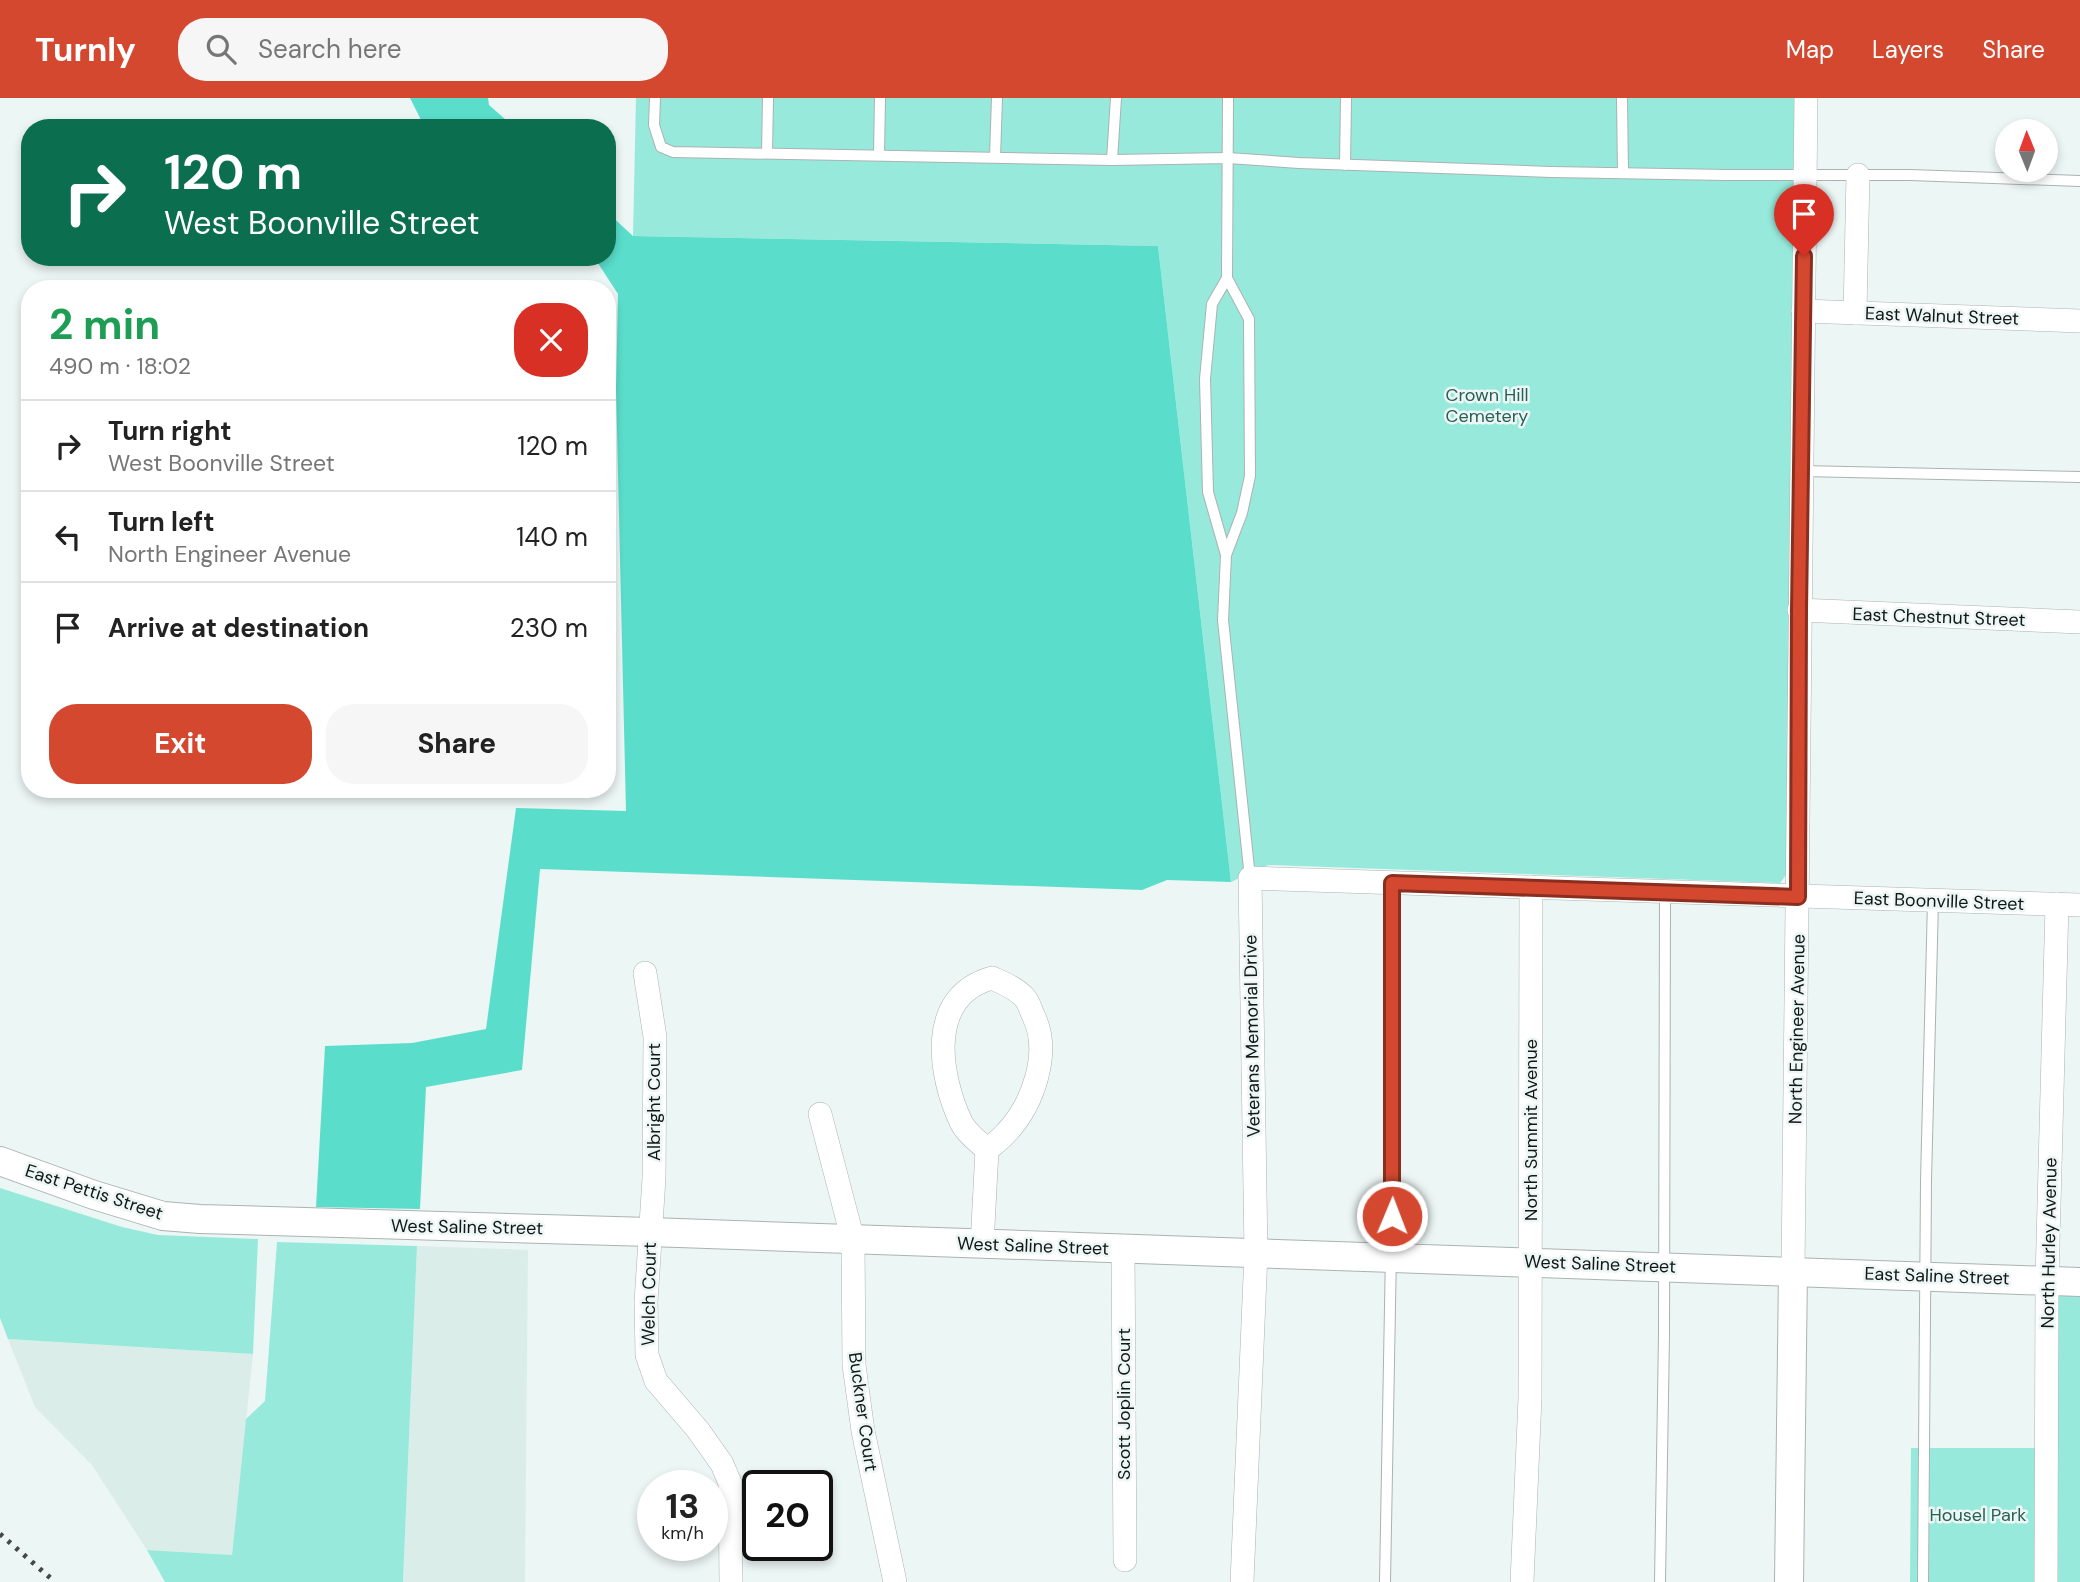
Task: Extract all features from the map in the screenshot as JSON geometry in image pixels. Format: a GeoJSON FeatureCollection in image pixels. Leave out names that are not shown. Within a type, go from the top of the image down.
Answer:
{"type":"FeatureCollection","features":[{"type":"Feature","properties":{"kind":"street","name":"North Engineer Avenue"},"geometry":{"type":"LineString","coordinates":[[1788,1582],[1806,98]]}},
{"type":"Feature","properties":{"kind":"street"},"geometry":{"type":"LineString","coordinates":[[1855,313],[1858,175]]}},
{"type":"Feature","properties":{"kind":"street","name":"East Walnut Street"},"geometry":{"type":"LineString","coordinates":[[1803,311],[2080,321]]}},
{"type":"Feature","properties":{"kind":"street","name":"East Chestnut Street"},"geometry":{"type":"LineString","coordinates":[[1799,610],[2080,622]]}},
{"type":"Feature","properties":{"kind":"street","name":"East Boonville Street"},"geometry":{"type":"LineString","coordinates":[[1250,878],[2080,905]]}},
{"type":"Feature","properties":{"kind":"street","name":"Veterans Memorial Drive"},"geometry":{"type":"LineString","coordinates":[[1241,1582],[1256,1253],[1250,878]]}},
{"type":"Feature","properties":{"kind":"street","name":"North Summit Avenue"},"geometry":{"type":"LineString","coordinates":[[1522,1582],[1530,1398],[1531,887]]}},
{"type":"Feature","properties":{"kind":"street","name":"North Hurley Avenue"},"geometry":{"type":"LineString","coordinates":[[2046,1582],[2047,1280],[2057,904]]}},
{"type":"Feature","properties":{"kind":"street","name":"Albright Court"},"geometry":{"type":"LineString","coordinates":[[645,973],[655,1037],[650,1232]]}},
{"type":"Feature","properties":{"kind":"street"},"geometry":{"type":"LineString","coordinates":[[982,1245],[987,1150],[1009,1131],[1028,1099],[1038,1074],[1041,1048],[1040,1028],[1025,998],[1010,986],[992,978],[976,983],[957,1002],[944,1027],[942,1050],[948,1083],[962,1125],[987,1150]]}},
{"type":"Feature","properties":{"kind":"street","name":"Buckner Court"},"geometry":{"type":"LineString","coordinates":[[820,1114],[853,1240],[854,1365],[863,1431],[895,1582]]}},
{"type":"Feature","properties":{"kind":"street","name":"East Pettis Street"},"geometry":{"type":"LineString","coordinates":[[0,1161],[94,1195],[163,1216],[273,1222]]}},
{"type":"Feature","properties":{"kind":"street","name":"West Saline Street"},"geometry":{"type":"LineString","coordinates":[[273,1222],[650,1232],[1793,1271]]}},
{"type":"Feature","properties":{"kind":"street","name":"Welch Court"},"geometry":{"type":"LineString","coordinates":[[650,1232],[646,1302],[647,1355],[656,1381],[698,1430],[722,1464],[730,1483],[731,1582]]}},
{"type":"Feature","properties":{"kind":"street","name":"Scott Joplin Court"},"geometry":{"type":"LineString","coordinates":[[1123,1248],[1125,1560]]}},
{"type":"Feature","properties":{"kind":"street","name":"East Saline Street"},"geometry":{"type":"LineString","coordinates":[[1793,1271],[2080,1282]]}},
{"type":"Feature","properties":{"kind":"lane"},"geometry":{"type":"LineString","coordinates":[[655,98],[654,125],[661,147],[673,152],[1112,160],[1228,158],[1345,165],[1623,173],[1805,174],[2080,181]]}},
{"type":"Feature","properties":{"kind":"lane"},"geometry":{"type":"LineString","coordinates":[[766,153],[768,98]]}},
{"type":"Feature","properties":{"kind":"lane"},"geometry":{"type":"LineString","coordinates":[[879,155],[880,98]]}},
{"type":"Feature","properties":{"kind":"lane"},"geometry":{"type":"LineString","coordinates":[[995,158],[997,98]]}},
{"type":"Feature","properties":{"kind":"lane"},"geometry":{"type":"LineString","coordinates":[[1112,160],[1116,98]]}},
{"type":"Feature","properties":{"kind":"lane","name":"Veterans Memorial Drive"},"geometry":{"type":"LineString","coordinates":[[1228,98],[1227,278],[1249,319],[1250,476],[1242,513],[1226,555],[1223,620],[1250,878]]}},
{"type":"Feature","properties":{"kind":"lane"},"geometry":{"type":"LineString","coordinates":[[1345,165],[1346,98]]}},
{"type":"Feature","properties":{"kind":"lane"},"geometry":{"type":"LineString","coordinates":[[1622,98],[1623,173]]}},
{"type":"Feature","properties":{"kind":"lane","name":"Veterans Memorial Drive"},"geometry":{"type":"LineString","coordinates":[[1226,555],[1208,492],[1205,379],[1212,304],[1227,278]]}},
{"type":"Feature","properties":{"kind":"lane"},"geometry":{"type":"LineString","coordinates":[[1801,471],[2080,477]]}},
{"type":"Feature","properties":{"kind":"lane"},"geometry":{"type":"LineString","coordinates":[[1385,1582],[1391,1257],[1392,883]]}},
{"type":"Feature","properties":{"kind":"lane"},"geometry":{"type":"LineString","coordinates":[[1660,1582],[1665,892]]}},
{"type":"Feature","properties":{"kind":"lane"},"geometry":{"type":"LineString","coordinates":[[1923,1582],[1925,1276],[1933,901]]}},
{"type":"Feature","properties":{"kind":"shaded area"},"geometry":{"type":"Polygon","coordinates":[[[417,1246],[528,1250],[525,1582],[403,1582],[417,1246]]]}},
{"type":"Feature","properties":{"kind":"shaded area"},"geometry":{"type":"Polygon","coordinates":[[[8,1339],[253,1354],[232,1555],[147,1550],[92,1465],[35,1407],[8,1339]]]}},
{"type":"Feature","properties":{"kind":"green space"},"geometry":{"type":"Polygon","coordinates":[[[410,98],[488,98],[489,105],[505,119],[420,119],[410,98]]]}},
{"type":"Feature","properties":{"kind":"green space","name":"Crown Hill Cemetery"},"geometry":{"type":"Polygon","coordinates":[[[636,98],[1797,98],[1789,871],[1780,883],[1268,865],[1231,882],[1158,246],[633,236],[636,98]]]}},
{"type":"Feature","properties":{"kind":"green space"},"geometry":{"type":"Polygon","coordinates":[[[616,220],[633,236],[1158,246],[1231,882],[1167,880],[1142,890],[540,869],[522,1070],[426,1087],[420,1209],[316,1207],[325,1046],[412,1043],[486,1029],[516,808],[626,811],[616,389],[618,294],[616,280],[609,280],[600,266],[616,266],[616,220]]]}},
{"type":"Feature","properties":{"kind":"green space"},"geometry":{"type":"Polygon","coordinates":[[[0,1188],[122,1227],[158,1235],[258,1239],[253,1354],[8,1339],[0,1318],[0,1188]]]}},
{"type":"Feature","properties":{"kind":"green space"},"geometry":{"type":"Polygon","coordinates":[[[277,1242],[417,1246],[403,1582],[165,1582],[147,1550],[232,1555],[246,1419],[265,1401],[277,1242]]]}},
{"type":"Feature","properties":{"kind":"green space","name":"Housel Park"},"geometry":{"type":"Polygon","coordinates":[[[2060,1290],[2080,1291],[2080,1582],[1910,1582],[1911,1448],[2055,1448],[2056,1300],[2060,1290]]]}},
{"type":"Feature","properties":{"kind":"railway"},"geometry":{"type":"LineString","coordinates":[[0,1534],[55,1582]]}},
{"type":"Feature","properties":{"kind":"route"},"geometry":{"type":"LineString","coordinates":[[1392,1216],[1392,883],[1798,897],[1804,256]]}}]}
